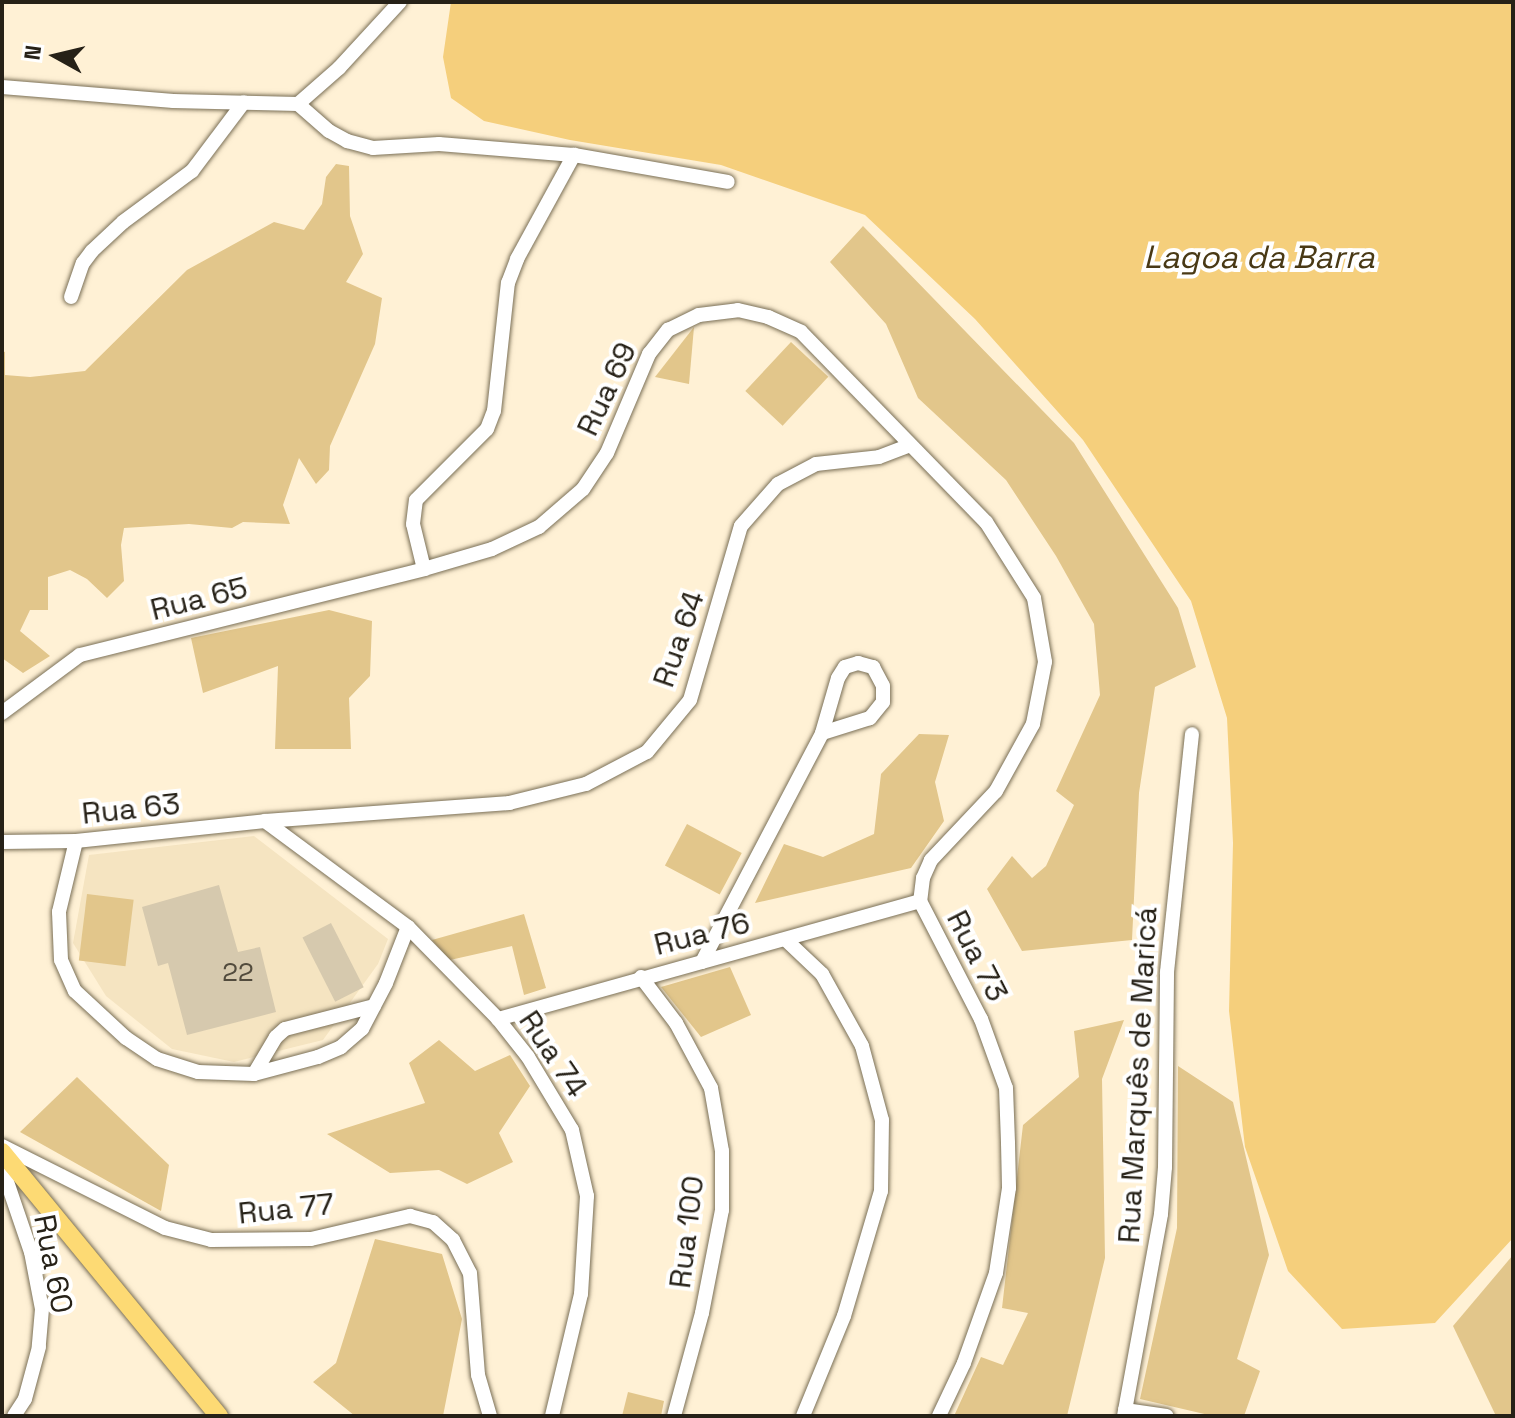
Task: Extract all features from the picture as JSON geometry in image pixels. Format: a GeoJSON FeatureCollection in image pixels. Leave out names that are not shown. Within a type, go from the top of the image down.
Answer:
{"type":"FeatureCollection","features":[{"type":"Feature","properties":{"kind":"main road"},"geometry":{"type":"LineString","coordinates":[[2,1152],[219,1416]]}},
{"type":"Feature","properties":{"kind":"street"},"geometry":{"type":"LineString","coordinates":[[298,104],[339,68],[400,2]]}},
{"type":"Feature","properties":{"kind":"street"},"geometry":{"type":"LineString","coordinates":[[2,87],[173,101],[298,104],[338,136],[373,148],[439,144],[574,155],[728,182]]}},
{"type":"Feature","properties":{"kind":"street"},"geometry":{"type":"LineString","coordinates":[[71,297],[83,263],[92,251],[123,222],[192,171],[244,102]]}},
{"type":"Feature","properties":{"kind":"street"},"geometry":{"type":"LineString","coordinates":[[424,569],[413,524],[416,500],[487,429],[494,411],[508,283],[517,259],[574,155]]}},
{"type":"Feature","properties":{"kind":"street","name":"Rua 69"},"geometry":{"type":"LineString","coordinates":[[424,569],[492,549],[539,527],[583,489],[607,453],[649,354],[668,330],[699,315],[738,310],[768,317],[801,332],[910,445]]}},
{"type":"Feature","properties":{"kind":"street","name":"Rua 64"},"geometry":{"type":"LineString","coordinates":[[265,821],[509,803],[586,784],[647,752],[690,700],[741,526],[750,515],[778,484],[816,464],[879,457],[910,445]]}},
{"type":"Feature","properties":{"kind":"street","name":"Rua 73"},"geometry":{"type":"LineString","coordinates":[[910,445],[986,522],[1034,598],[1045,662],[1033,724],[996,791],[931,860],[923,878],[920,901],[981,1019],[1006,1088],[1008,1143],[1009,1188],[996,1273],[964,1363],[939,1416]]}},
{"type":"Feature","properties":{"kind":"street","name":"Rua 65"},"geometry":{"type":"LineString","coordinates":[[2,713],[80,655],[424,569]]}},
{"type":"Feature","properties":{"kind":"street"},"geometry":{"type":"LineString","coordinates":[[702,962],[822,733],[845,667],[858,663],[873,667],[883,686],[883,702],[870,718],[822,733]]}},
{"type":"Feature","properties":{"kind":"street","name":"Rua Marquês de Maricá"},"geometry":{"type":"LineString","coordinates":[[1125,1413],[1161,1214],[1165,1167],[1167,972],[1192,734]]}},
{"type":"Feature","properties":{"kind":"street","name":"Rua 63"},"geometry":{"type":"LineString","coordinates":[[2,842],[76,841],[265,821]]}},
{"type":"Feature","properties":{"kind":"street","name":"Rua 74"},"geometry":{"type":"LineString","coordinates":[[265,821],[408,927],[498,1019],[528,1057],[572,1130],[587,1196],[581,1294],[552,1416]]}},
{"type":"Feature","properties":{"kind":"street"},"geometry":{"type":"LineString","coordinates":[[76,841],[59,912],[61,960],[75,991],[126,1038],[157,1059],[198,1072],[254,1074],[318,1057],[341,1047],[362,1029],[408,927]]}},
{"type":"Feature","properties":{"kind":"street","name":"Rua 76"},"geometry":{"type":"LineString","coordinates":[[498,1019],[920,901]]}},
{"type":"Feature","properties":{"kind":"street"},"geometry":{"type":"LineString","coordinates":[[786,940],[822,974],[862,1046],[882,1120],[881,1191],[844,1316],[803,1416]]}},
{"type":"Feature","properties":{"kind":"street","name":"Rua 100"},"geometry":{"type":"LineString","coordinates":[[641,977],[676,1023],[711,1088],[722,1151],[722,1210],[702,1313],[674,1416]]}},
{"type":"Feature","properties":{"kind":"street"},"geometry":{"type":"LineString","coordinates":[[254,1074],[276,1037],[285,1029],[374,1006]]}},
{"type":"Feature","properties":{"kind":"street","name":"Rua 77"},"geometry":{"type":"LineString","coordinates":[[2,1146],[165,1228],[211,1240],[311,1239],[410,1216],[433,1222],[453,1240],[470,1273],[478,1375],[490,1416]]}},
{"type":"Feature","properties":{"kind":"street","name":"Rua 60"},"geometry":{"type":"LineString","coordinates":[[2,1167],[31,1252],[42,1309],[39,1347],[25,1399],[14,1416]]}},
{"type":"Feature","properties":{"kind":"street"},"geometry":{"type":"LineString","coordinates":[[1125,1413],[1167,1416]]}},
{"type":"Feature","properties":{"kind":"shaded area"},"geometry":{"type":"Polygon","coordinates":[[[336,164],[349,166],[350,216],[363,254],[346,282],[382,298],[375,344],[330,446],[329,470],[316,484],[299,458],[283,505],[290,524],[243,522],[232,528],[189,524],[124,528],[121,545],[124,581],[107,598],[87,579],[70,570],[48,577],[48,610],[30,610],[20,631],[50,656],[23,673],[2,658],[2,351],[5,352],[5,375],[30,377],[85,371],[187,270],[274,222],[304,230],[322,204],[326,177],[336,164]]]}},
{"type":"Feature","properties":{"kind":"shaded area"},"geometry":{"type":"Polygon","coordinates":[[[863,226],[1074,443],[1178,608],[1196,667],[1155,687],[1139,793],[1132,940],[1022,951],[987,889],[1012,856],[1032,878],[1046,866],[1074,805],[1056,791],[1100,695],[1094,624],[1056,556],[1006,480],[918,398],[886,324],[830,262],[863,226]]]}},
{"type":"Feature","properties":{"kind":"shaded area"},"geometry":{"type":"Polygon","coordinates":[[[694,327],[689,384],[655,377],[694,327]]]}},
{"type":"Feature","properties":{"kind":"shaded area"},"geometry":{"type":"Polygon","coordinates":[[[791,342],[828,377],[783,426],[745,391],[791,342]]]}},
{"type":"Feature","properties":{"kind":"shaded area"},"geometry":{"type":"Polygon","coordinates":[[[329,610],[372,621],[370,676],[349,698],[351,749],[275,749],[278,666],[203,693],[191,638],[329,610]]]}},
{"type":"Feature","properties":{"kind":"shaded area"},"geometry":{"type":"Polygon","coordinates":[[[919,734],[949,735],[935,782],[944,821],[911,868],[755,903],[784,844],[823,857],[874,834],[881,774],[919,734]]]}},
{"type":"Feature","properties":{"kind":"shaded area"},"geometry":{"type":"Polygon","coordinates":[[[687,824],[742,853],[720,895],[665,865],[687,824]]]}},
{"type":"Feature","properties":{"kind":"shaded area"},"geometry":{"type":"Polygon","coordinates":[[[254,836],[388,939],[378,964],[323,1040],[234,1062],[172,1049],[106,996],[73,943],[89,855],[254,836]]]}},
{"type":"Feature","properties":{"kind":"shaded area"},"geometry":{"type":"Polygon","coordinates":[[[87,894],[134,900],[125,966],[79,961],[87,894]]]}},
{"type":"Feature","properties":{"kind":"shaded area"},"geometry":{"type":"Polygon","coordinates":[[[524,914],[546,988],[524,995],[512,946],[450,960],[432,940],[524,914]]]}},
{"type":"Feature","properties":{"kind":"shaded area"},"geometry":{"type":"Polygon","coordinates":[[[730,967],[751,1015],[701,1037],[661,987],[730,967]]]}},
{"type":"Feature","properties":{"kind":"shaded area"},"geometry":{"type":"Polygon","coordinates":[[[1124,1020],[1102,1079],[1105,1258],[1067,1416],[954,1416],[981,1357],[1003,1365],[1028,1313],[1002,1308],[1023,1125],[1079,1077],[1074,1031],[1124,1020]]]}},
{"type":"Feature","properties":{"kind":"shaded area"},"geometry":{"type":"Polygon","coordinates":[[[439,1040],[475,1071],[510,1055],[530,1086],[499,1133],[513,1162],[467,1184],[439,1170],[390,1173],[327,1134],[425,1103],[409,1063],[439,1040]]]}},
{"type":"Feature","properties":{"kind":"shaded area"},"geometry":{"type":"Polygon","coordinates":[[[1178,1066],[1233,1102],[1269,1255],[1237,1359],[1260,1371],[1244,1416],[1213,1416],[1140,1399],[1177,1228],[1178,1066]]]}},
{"type":"Feature","properties":{"kind":"shaded area"},"geometry":{"type":"Polygon","coordinates":[[[77,1077],[169,1165],[161,1211],[20,1132],[77,1077]]]}},
{"type":"Feature","properties":{"kind":"shaded area"},"geometry":{"type":"Polygon","coordinates":[[[375,1239],[442,1254],[462,1319],[443,1416],[355,1416],[313,1382],[336,1363],[375,1239]]]}},
{"type":"Feature","properties":{"kind":"shaded area"},"geometry":{"type":"Polygon","coordinates":[[[1513,1255],[1513,1416],[1496,1416],[1453,1326],[1513,1255]]]}},
{"type":"Feature","properties":{"kind":"shaded area"},"geometry":{"type":"Polygon","coordinates":[[[628,1392],[664,1401],[661,1416],[622,1416],[628,1392]]]}},
{"type":"Feature","properties":{"kind":"water","name":"Lagoa da Barra"},"geometry":{"type":"Polygon","coordinates":[[[451,2],[1513,2],[1513,1238],[1435,1323],[1342,1329],[1288,1271],[1245,1147],[1229,1011],[1233,843],[1227,718],[1191,601],[1083,440],[975,319],[865,215],[721,165],[570,140],[484,121],[451,98],[443,57],[451,2]]]}},
{"type":"Feature","properties":{"kind":"building"},"geometry":{"type":"Polygon","coordinates":[[[219,885],[238,952],[260,947],[276,1012],[187,1035],[168,963],[158,966],[142,907],[219,885]]]}},
{"type":"Feature","properties":{"kind":"building"},"geometry":{"type":"Polygon","coordinates":[[[331,923],[364,987],[335,1002],[302,938],[331,923]]]}}]}
